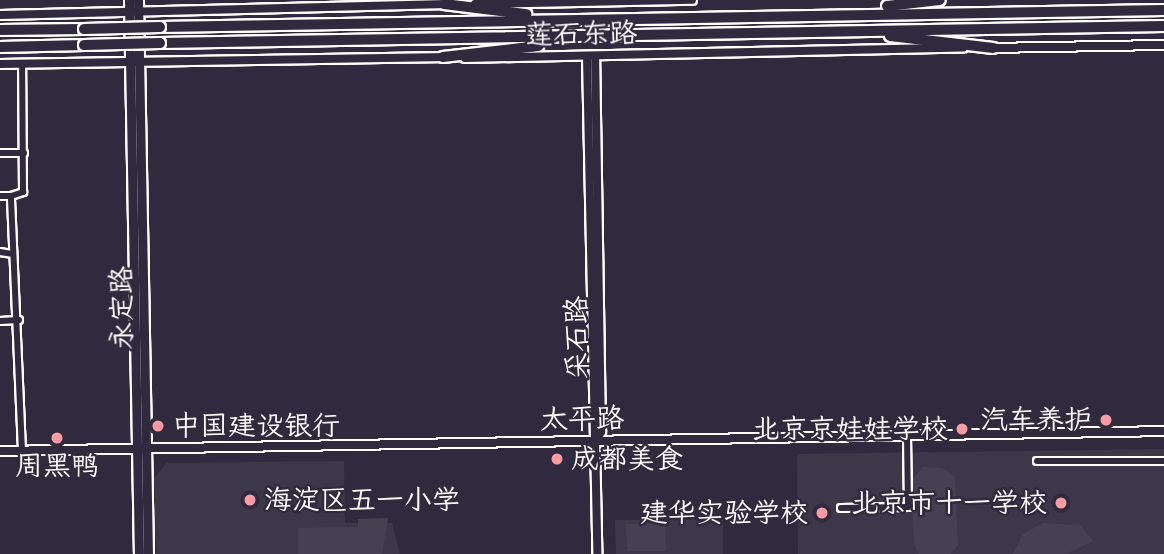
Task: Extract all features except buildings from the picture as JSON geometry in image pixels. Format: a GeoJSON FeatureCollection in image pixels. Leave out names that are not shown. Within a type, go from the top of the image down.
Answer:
{"type":"FeatureCollection","features":[{"type":"Feature","properties":{"kind":"highway"},"geometry":{"type":"LineString","coordinates":[[834,13],[940,0]]}},
{"type":"Feature","properties":{"kind":"highway"},"geometry":{"type":"LineString","coordinates":[[444,4],[567,19]]}},
{"type":"Feature","properties":{"kind":"highway","name":"莲石东路"},"geometry":{"type":"LineString","coordinates":[[0,30],[834,13],[1164,10]]}},
{"type":"Feature","properties":{"kind":"highway","name":"莲石东路"},"geometry":{"type":"LineString","coordinates":[[0,47],[584,40],[845,31],[1164,26]]}},
{"type":"Feature","properties":{"kind":"highway"},"geometry":{"type":"LineString","coordinates":[[845,31],[993,48]]}},
{"type":"Feature","properties":{"kind":"highway"},"geometry":{"type":"LineString","coordinates":[[443,57],[584,40]]}},
{"type":"Feature","properties":{"kind":"main road"},"geometry":{"type":"LineString","coordinates":[[129,0],[134,12]]}},
{"type":"Feature","properties":{"kind":"main road"},"geometry":{"type":"LineString","coordinates":[[134,12],[138,0]]}},
{"type":"Feature","properties":{"kind":"main road","name":"永定路"},"geometry":{"type":"LineString","coordinates":[[134,12],[142,449],[148,554]]}},
{"type":"Feature","properties":{"kind":"main road","name":"永定路"},"geometry":{"type":"LineString","coordinates":[[139,554],[142,449]]}},
{"type":"Feature","properties":{"kind":"street","name":"莲石东路"},"geometry":{"type":"LineString","coordinates":[[0,15],[692,0]]}},
{"type":"Feature","properties":{"kind":"street","name":"莲石东路"},"geometry":{"type":"LineString","coordinates":[[0,64],[591,57],[1164,45]]}},
{"type":"Feature","properties":{"kind":"street","name":"采石路"},"geometry":{"type":"LineString","coordinates":[[591,57],[597,554]]}},
{"type":"Feature","properties":{"kind":"street"},"geometry":{"type":"LineString","coordinates":[[0,196],[23,192],[22,63]]}},
{"type":"Feature","properties":{"kind":"street"},"geometry":{"type":"LineString","coordinates":[[0,153],[24,153]]}},
{"type":"Feature","properties":{"kind":"street"},"geometry":{"type":"LineString","coordinates":[[11,196],[12,254]]}},
{"type":"Feature","properties":{"kind":"street"},"geometry":{"type":"LineString","coordinates":[[0,252],[18,254],[22,450]]}},
{"type":"Feature","properties":{"kind":"street"},"geometry":{"type":"LineString","coordinates":[[0,321],[19,320]]}},
{"type":"Feature","properties":{"kind":"street","name":"太平路"},"geometry":{"type":"LineString","coordinates":[[0,451],[1164,431]]}},
{"type":"Feature","properties":{"kind":"street"},"geometry":{"type":"LineString","coordinates":[[841,508],[908,508],[907,437]]}},
{"type":"Feature","properties":{"kind":"street"},"geometry":{"type":"LineString","coordinates":[[1037,461],[1164,461]]}},
{"type":"Feature","properties":{"kind":"shaded area"},"geometry":{"type":"Polygon","coordinates":[[[1164,449],[1164,554],[798,554],[797,454],[1164,449]]]}},
{"type":"Feature","properties":{"kind":"shaded area","name":"海淀区五一小学"},"geometry":{"type":"Polygon","coordinates":[[[344,461],[345,523],[392,523],[400,554],[156,554],[154,478],[167,463],[344,461]]]}},
{"type":"Feature","properties":{"kind":"shaded area"},"geometry":{"type":"Polygon","coordinates":[[[923,467],[942,468],[955,477],[958,545],[951,554],[919,554],[914,544],[911,481],[923,467]]]}},
{"type":"Feature","properties":{"kind":"shaded area"},"geometry":{"type":"Polygon","coordinates":[[[388,518],[382,554],[298,554],[298,528],[358,527],[358,519],[388,518]]]}},
{"type":"Feature","properties":{"kind":"shaded area"},"geometry":{"type":"Polygon","coordinates":[[[723,519],[723,554],[616,554],[615,520],[723,519]]]}},
{"type":"Feature","properties":{"kind":"shaded area"},"geometry":{"type":"Polygon","coordinates":[[[1043,523],[1080,525],[1093,541],[1066,554],[1013,554],[1023,534],[1043,523]]]}},
{"type":"Feature","properties":{"kind":"shaded area"},"geometry":{"type":"Polygon","coordinates":[[[626,524],[665,524],[666,551],[627,551],[626,524]]]}},
{"type":"Feature","properties":{"kind":"place","name":"汽车养护"},"geometry":{"type":"Point","coordinates":[1106,420]}},
{"type":"Feature","properties":{"kind":"place","name":"中国建设银行"},"geometry":{"type":"Point","coordinates":[158,426]}},
{"type":"Feature","properties":{"kind":"place","name":"北京京娃娃学校"},"geometry":{"type":"Point","coordinates":[962,429]}},
{"type":"Feature","properties":{"kind":"place","name":"周黑鸭"},"geometry":{"type":"Point","coordinates":[57,438]}},
{"type":"Feature","properties":{"kind":"place","name":"成都美食"},"geometry":{"type":"Point","coordinates":[557,459]}},
{"type":"Feature","properties":{"kind":"place","name":"海淀区五一小学"},"geometry":{"type":"Point","coordinates":[250,500]}},
{"type":"Feature","properties":{"kind":"place","name":"北京市十一学校"},"geometry":{"type":"Point","coordinates":[1061,503]}},
{"type":"Feature","properties":{"kind":"place","name":"建华实验学校"},"geometry":{"type":"Point","coordinates":[822,513]}}]}
